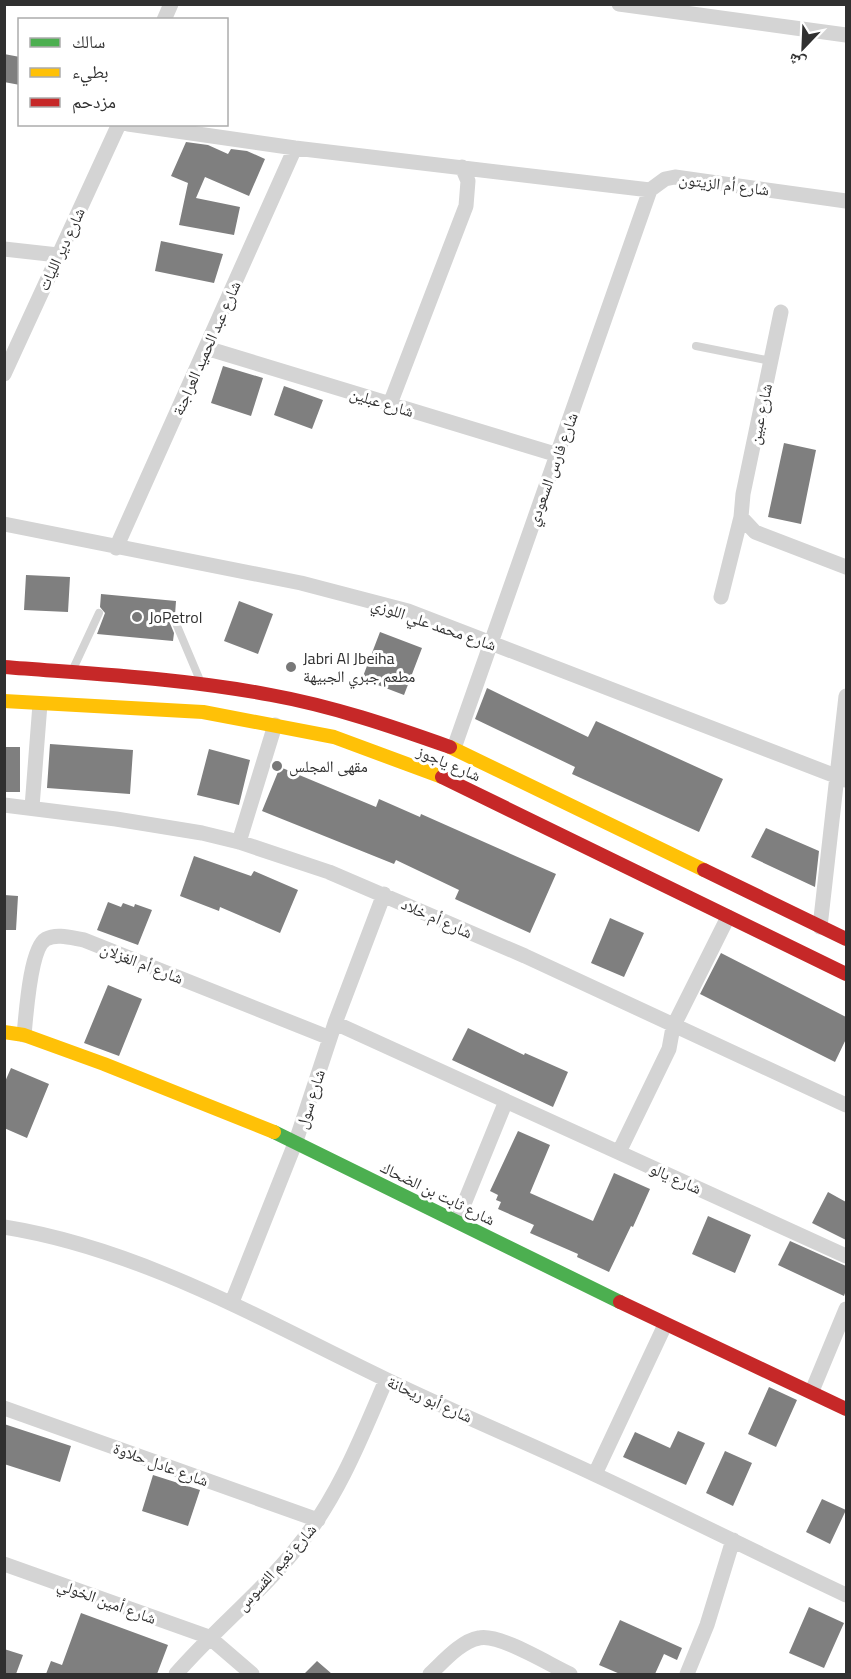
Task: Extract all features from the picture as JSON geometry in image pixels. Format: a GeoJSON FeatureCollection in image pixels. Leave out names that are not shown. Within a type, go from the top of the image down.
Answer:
{"type":"FeatureCollection","features":[{"type":"Feature","properties":{"kind":"main road","name":"شارع ياجوز"},"geometry":{"type":"LineString","coordinates":[[4,668],[200,683],[310,703],[368,718],[454,748],[846,939]]}},
{"type":"Feature","properties":{"kind":"main road","name":"شارع ياجوز"},"geometry":{"type":"LineString","coordinates":[[4,701],[164,708],[203,712],[333,737],[456,783],[846,974]]}},
{"type":"Feature","properties":{"kind":"main road","name":"شارع ثابت بن الضحاك"},"geometry":{"type":"LineString","coordinates":[[4,1032],[24,1035],[296,1141],[665,1325],[812,1391],[846,1409]]}},
{"type":"Feature","properties":{"kind":"street"},"geometry":{"type":"LineString","coordinates":[[165,18],[171,4]]}},
{"type":"Feature","properties":{"kind":"street"},"geometry":{"type":"LineString","coordinates":[[619,4],[697,9],[846,35]]}},
{"type":"Feature","properties":{"kind":"street","name":"شارع دير الليات"},"geometry":{"type":"LineString","coordinates":[[4,374],[118,126]]}},
{"type":"Feature","properties":{"kind":"street"},"geometry":{"type":"LineString","coordinates":[[142,126],[295,148],[650,190]]}},
{"type":"Feature","properties":{"kind":"street","name":"شارع عبد الحميد العراجنة"},"geometry":{"type":"LineString","coordinates":[[116,548],[295,148]]}},
{"type":"Feature","properties":{"kind":"street"},"geometry":{"type":"LineString","coordinates":[[390,404],[466,206],[468,181],[462,167]]}},
{"type":"Feature","properties":{"kind":"street","name":"شارع أم الزيتون"},"geometry":{"type":"LineString","coordinates":[[650,190],[665,179],[675,177],[846,201]]}},
{"type":"Feature","properties":{"kind":"street","name":"شارع فارس السعودي"},"geometry":{"type":"LineString","coordinates":[[454,748],[650,190]]}},
{"type":"Feature","properties":{"kind":"street"},"geometry":{"type":"LineString","coordinates":[[4,249],[58,255]]}},
{"type":"Feature","properties":{"kind":"street","name":"شارع عبين"},"geometry":{"type":"LineString","coordinates":[[722,597],[741,517],[743,494],[781,312]]}},
{"type":"Feature","properties":{"kind":"street","name":"شارع عبلين"},"geometry":{"type":"LineString","coordinates":[[206,348],[558,455]]}},
{"type":"Feature","properties":{"kind":"street"},"geometry":{"type":"LineString","coordinates":[[741,517],[755,532],[846,567]]}},
{"type":"Feature","properties":{"kind":"street","name":"شارع محمد علي اللوزي"},"geometry":{"type":"LineString","coordinates":[[4,524],[332,591],[408,611],[843,779]]}},
{"type":"Feature","properties":{"kind":"street"},"geometry":{"type":"LineString","coordinates":[[820,927],[843,779],[838,752],[846,696]]}},
{"type":"Feature","properties":{"kind":"street"},"geometry":{"type":"LineString","coordinates":[[32,807],[40,704]]}},
{"type":"Feature","properties":{"kind":"street"},"geometry":{"type":"LineString","coordinates":[[239,842],[275,725]]}},
{"type":"Feature","properties":{"kind":"street","name":"شارع أم خلاد"},"geometry":{"type":"LineString","coordinates":[[4,805],[116,819],[239,842],[384,894],[525,956],[673,1027],[846,1105]]}},
{"type":"Feature","properties":{"kind":"street","name":"شارع سول"},"geometry":{"type":"LineString","coordinates":[[232,1302],[296,1141],[335,1023],[384,894]]}},
{"type":"Feature","properties":{"kind":"street"},"geometry":{"type":"LineString","coordinates":[[619,1152],[669,1049],[673,1027],[728,917]]}},
{"type":"Feature","properties":{"kind":"street","name":"شارع أم الغزلان"},"geometry":{"type":"LineString","coordinates":[[24,1035],[37,951],[46,939],[55,936],[84,940],[330,1038]]}},
{"type":"Feature","properties":{"kind":"street","name":"شارع يالو"},"geometry":{"type":"LineString","coordinates":[[335,1023],[846,1256]]}},
{"type":"Feature","properties":{"kind":"street"},"geometry":{"type":"LineString","coordinates":[[457,1221],[506,1101]]}},
{"type":"Feature","properties":{"kind":"street","name":"شارع أبو ريحانة"},"geometry":{"type":"LineString","coordinates":[[4,1227],[45,1233],[86,1245],[232,1302],[386,1380],[595,1474],[846,1595]]}},
{"type":"Feature","properties":{"kind":"street"},"geometry":{"type":"LineString","coordinates":[[812,1391],[846,1309]]}},
{"type":"Feature","properties":{"kind":"street"},"geometry":{"type":"LineString","coordinates":[[595,1474],[665,1325]]}},
{"type":"Feature","properties":{"kind":"street","name":"شارع نعيم القسوس"},"geometry":{"type":"LineString","coordinates":[[176,1674],[209,1637],[271,1577],[318,1520],[338,1484],[386,1380]]}},
{"type":"Feature","properties":{"kind":"street","name":"شارع عادل حلاوة"},"geometry":{"type":"LineString","coordinates":[[4,1408],[318,1520]]}},
{"type":"Feature","properties":{"kind":"street"},"geometry":{"type":"LineString","coordinates":[[687,1674],[707,1625],[733,1540]]}},
{"type":"Feature","properties":{"kind":"street","name":"شارع أمين الخولي"},"geometry":{"type":"LineString","coordinates":[[4,1564],[209,1637]]}},
{"type":"Feature","properties":{"kind":"street"},"geometry":{"type":"LineString","coordinates":[[209,1637],[252,1674]]}},
{"type":"Feature","properties":{"kind":"street"},"geometry":{"type":"LineString","coordinates":[[430,1674],[471,1640],[480,1637],[503,1642],[570,1674]]}},
{"type":"Feature","properties":{"kind":"lane"},"geometry":{"type":"LineString","coordinates":[[696,346],[771,361]]}},
{"type":"Feature","properties":{"kind":"lane"},"geometry":{"type":"LineString","coordinates":[[72,672],[99,613]]}},
{"type":"Feature","properties":{"kind":"lane"},"geometry":{"type":"LineString","coordinates":[[175,621],[200,683]]}},
{"type":"Feature","properties":{"kind":"building"},"geometry":{"type":"Polygon","coordinates":[[[4,54],[18,57],[18,85],[4,82],[4,54]]]}},
{"type":"Feature","properties":{"kind":"building"},"geometry":{"type":"Polygon","coordinates":[[[186,142],[208,145],[228,154],[231,149],[247,151],[265,159],[249,196],[205,177],[196,198],[240,207],[234,235],[179,225],[188,183],[171,176],[186,142]]]}},
{"type":"Feature","properties":{"kind":"building"},"geometry":{"type":"Polygon","coordinates":[[[161,241],[223,254],[214,283],[155,271],[161,241]]]}},
{"type":"Feature","properties":{"kind":"building"},"geometry":{"type":"Polygon","coordinates":[[[223,366],[263,378],[251,416],[211,403],[223,366]]]}},
{"type":"Feature","properties":{"kind":"building"},"geometry":{"type":"Polygon","coordinates":[[[284,386],[323,400],[312,429],[274,415],[284,386]]]}},
{"type":"Feature","properties":{"kind":"building"},"geometry":{"type":"Polygon","coordinates":[[[784,443],[816,450],[801,524],[768,517],[784,443]]]}},
{"type":"Feature","properties":{"kind":"building"},"geometry":{"type":"Polygon","coordinates":[[[26,575],[70,577],[68,612],[24,610],[26,575]]]}},
{"type":"Feature","properties":{"kind":"building","name":"JoPetrol"},"geometry":{"type":"Polygon","coordinates":[[[101,594],[176,601],[175,615],[169,621],[174,633],[173,641],[97,634],[105,613],[100,607],[101,594]]]}},
{"type":"Feature","properties":{"kind":"building"},"geometry":{"type":"Polygon","coordinates":[[[239,601],[273,614],[258,654],[224,641],[239,601]]]}},
{"type":"Feature","properties":{"kind":"building"},"geometry":{"type":"Polygon","coordinates":[[[380,632],[422,648],[404,695],[362,679],[380,632]]]}},
{"type":"Feature","properties":{"kind":"building"},"geometry":{"type":"Polygon","coordinates":[[[487,688],[588,737],[596,721],[723,779],[699,832],[572,774],[575,767],[475,719],[487,688]]]}},
{"type":"Feature","properties":{"kind":"building"},"geometry":{"type":"Polygon","coordinates":[[[50,744],[133,750],[130,794],[47,788],[50,744]]]}},
{"type":"Feature","properties":{"kind":"building"},"geometry":{"type":"Polygon","coordinates":[[[4,747],[20,747],[20,792],[4,792],[4,747]]]}},
{"type":"Feature","properties":{"kind":"building"},"geometry":{"type":"Polygon","coordinates":[[[209,749],[250,760],[239,805],[197,795],[209,749]]]}},
{"type":"Feature","properties":{"kind":"building"},"geometry":{"type":"Polygon","coordinates":[[[280,767],[376,807],[379,799],[420,817],[421,814],[556,874],[530,933],[455,899],[459,890],[396,860],[394,864],[262,811],[280,767]]]}},
{"type":"Feature","properties":{"kind":"building"},"geometry":{"type":"Polygon","coordinates":[[[766,828],[819,851],[815,887],[751,857],[766,828]]]}},
{"type":"Feature","properties":{"kind":"building"},"geometry":{"type":"Polygon","coordinates":[[[194,856],[251,876],[254,871],[298,890],[280,933],[220,907],[219,911],[180,896],[194,856]]]}},
{"type":"Feature","properties":{"kind":"building"},"geometry":{"type":"Polygon","coordinates":[[[4,895],[18,896],[16,930],[4,930],[4,895]]]}},
{"type":"Feature","properties":{"kind":"building"},"geometry":{"type":"Polygon","coordinates":[[[108,902],[121,907],[123,903],[134,907],[135,904],[152,910],[138,945],[97,930],[108,902]]]}},
{"type":"Feature","properties":{"kind":"building"},"geometry":{"type":"Polygon","coordinates":[[[610,918],[644,933],[624,977],[591,963],[610,918]]]}},
{"type":"Feature","properties":{"kind":"building"},"geometry":{"type":"Polygon","coordinates":[[[721,953],[846,1017],[846,1039],[835,1062],[700,994],[721,953]]]}},
{"type":"Feature","properties":{"kind":"building"},"geometry":{"type":"Polygon","coordinates":[[[108,985],[142,999],[119,1056],[84,1043],[108,985]]]}},
{"type":"Feature","properties":{"kind":"building"},"geometry":{"type":"Polygon","coordinates":[[[468,1028],[524,1055],[525,1053],[568,1072],[553,1107],[452,1060],[468,1028]]]}},
{"type":"Feature","properties":{"kind":"building"},"geometry":{"type":"Polygon","coordinates":[[[11,1068],[49,1084],[27,1138],[4,1128],[4,1084],[11,1068]]]}},
{"type":"Feature","properties":{"kind":"building"},"geometry":{"type":"Polygon","coordinates":[[[518,1131],[550,1145],[530,1193],[593,1221],[614,1173],[650,1189],[609,1272],[577,1257],[578,1254],[530,1233],[534,1225],[498,1209],[501,1202],[496,1200],[498,1195],[490,1191],[518,1131]]]}},
{"type":"Feature","properties":{"kind":"building"},"geometry":{"type":"Polygon","coordinates":[[[828,1192],[846,1202],[846,1240],[812,1223],[828,1192]]]}},
{"type":"Feature","properties":{"kind":"building"},"geometry":{"type":"Polygon","coordinates":[[[708,1216],[751,1235],[735,1273],[692,1254],[708,1216]]]}},
{"type":"Feature","properties":{"kind":"building"},"geometry":{"type":"Polygon","coordinates":[[[790,1241],[846,1266],[844,1296],[778,1265],[790,1241]]]}},
{"type":"Feature","properties":{"kind":"building"},"geometry":{"type":"Polygon","coordinates":[[[769,1387],[797,1400],[776,1447],[748,1434],[769,1387]]]}},
{"type":"Feature","properties":{"kind":"building"},"geometry":{"type":"Polygon","coordinates":[[[4,1424],[71,1446],[60,1482],[4,1464],[4,1424]]]}},
{"type":"Feature","properties":{"kind":"building"},"geometry":{"type":"Polygon","coordinates":[[[678,1431],[705,1443],[686,1485],[623,1457],[635,1432],[670,1448],[678,1431]]]}},
{"type":"Feature","properties":{"kind":"building"},"geometry":{"type":"Polygon","coordinates":[[[725,1451],[752,1463],[733,1506],[706,1493],[725,1451]]]}},
{"type":"Feature","properties":{"kind":"building"},"geometry":{"type":"Polygon","coordinates":[[[153,1475],[200,1490],[188,1526],[142,1511],[153,1475]]]}},
{"type":"Feature","properties":{"kind":"building"},"geometry":{"type":"Polygon","coordinates":[[[822,1499],[846,1510],[830,1544],[806,1532],[822,1499]]]}},
{"type":"Feature","properties":{"kind":"building"},"geometry":{"type":"Polygon","coordinates":[[[809,1607],[844,1623],[824,1668],[789,1653],[809,1607]]]}},
{"type":"Feature","properties":{"kind":"building"},"geometry":{"type":"Polygon","coordinates":[[[81,1613],[168,1645],[157,1674],[46,1674],[51,1661],[62,1665],[81,1613]]]}},
{"type":"Feature","properties":{"kind":"building"},"geometry":{"type":"Polygon","coordinates":[[[620,1620],[682,1648],[677,1660],[664,1654],[655,1674],[620,1674],[599,1665],[620,1620]]]}},
{"type":"Feature","properties":{"kind":"building"},"geometry":{"type":"Polygon","coordinates":[[[4,1649],[23,1655],[16,1674],[4,1674],[4,1649]]]}},
{"type":"Feature","properties":{"kind":"building"},"geometry":{"type":"Polygon","coordinates":[[[317,1661],[332,1674],[304,1674],[317,1661]]]}},
{"type":"Feature","properties":{"kind":"traffic: fast"},"geometry":{"type":"LineString","coordinates":[[274,1132],[620,1302]]}},
{"type":"Feature","properties":{"kind":"traffic: slow"},"geometry":{"type":"LineString","coordinates":[[4,701],[203,712],[334,737],[442,777]]}},
{"type":"Feature","properties":{"kind":"traffic: slow"},"geometry":{"type":"LineString","coordinates":[[450,747],[704,870]]}},
{"type":"Feature","properties":{"kind":"traffic: slow"},"geometry":{"type":"LineString","coordinates":[[4,1032],[24,1035],[104,1064],[274,1132]]}},
{"type":"Feature","properties":{"kind":"traffic: jam"},"geometry":{"type":"LineString","coordinates":[[4,667],[104,674],[238,689],[339,711],[450,747]]}},
{"type":"Feature","properties":{"kind":"traffic: jam"},"geometry":{"type":"LineString","coordinates":[[442,777],[846,974]]}},
{"type":"Feature","properties":{"kind":"traffic: jam"},"geometry":{"type":"LineString","coordinates":[[704,870],[846,939]]}},
{"type":"Feature","properties":{"kind":"traffic: jam"},"geometry":{"type":"LineString","coordinates":[[620,1302],[846,1409]]}},
{"type":"Feature","properties":{"kind":"place","name":"JoPetrol"},"geometry":{"type":"Point","coordinates":[137,617]}},
{"type":"Feature","properties":{"kind":"place","name":"Jabri Al Jbeiha مطعم جبري الجبيهة"},"geometry":{"type":"Point","coordinates":[291,667]}},
{"type":"Feature","properties":{"kind":"place","name":"مقهى المجلس"},"geometry":{"type":"Point","coordinates":[277,766]}}]}
